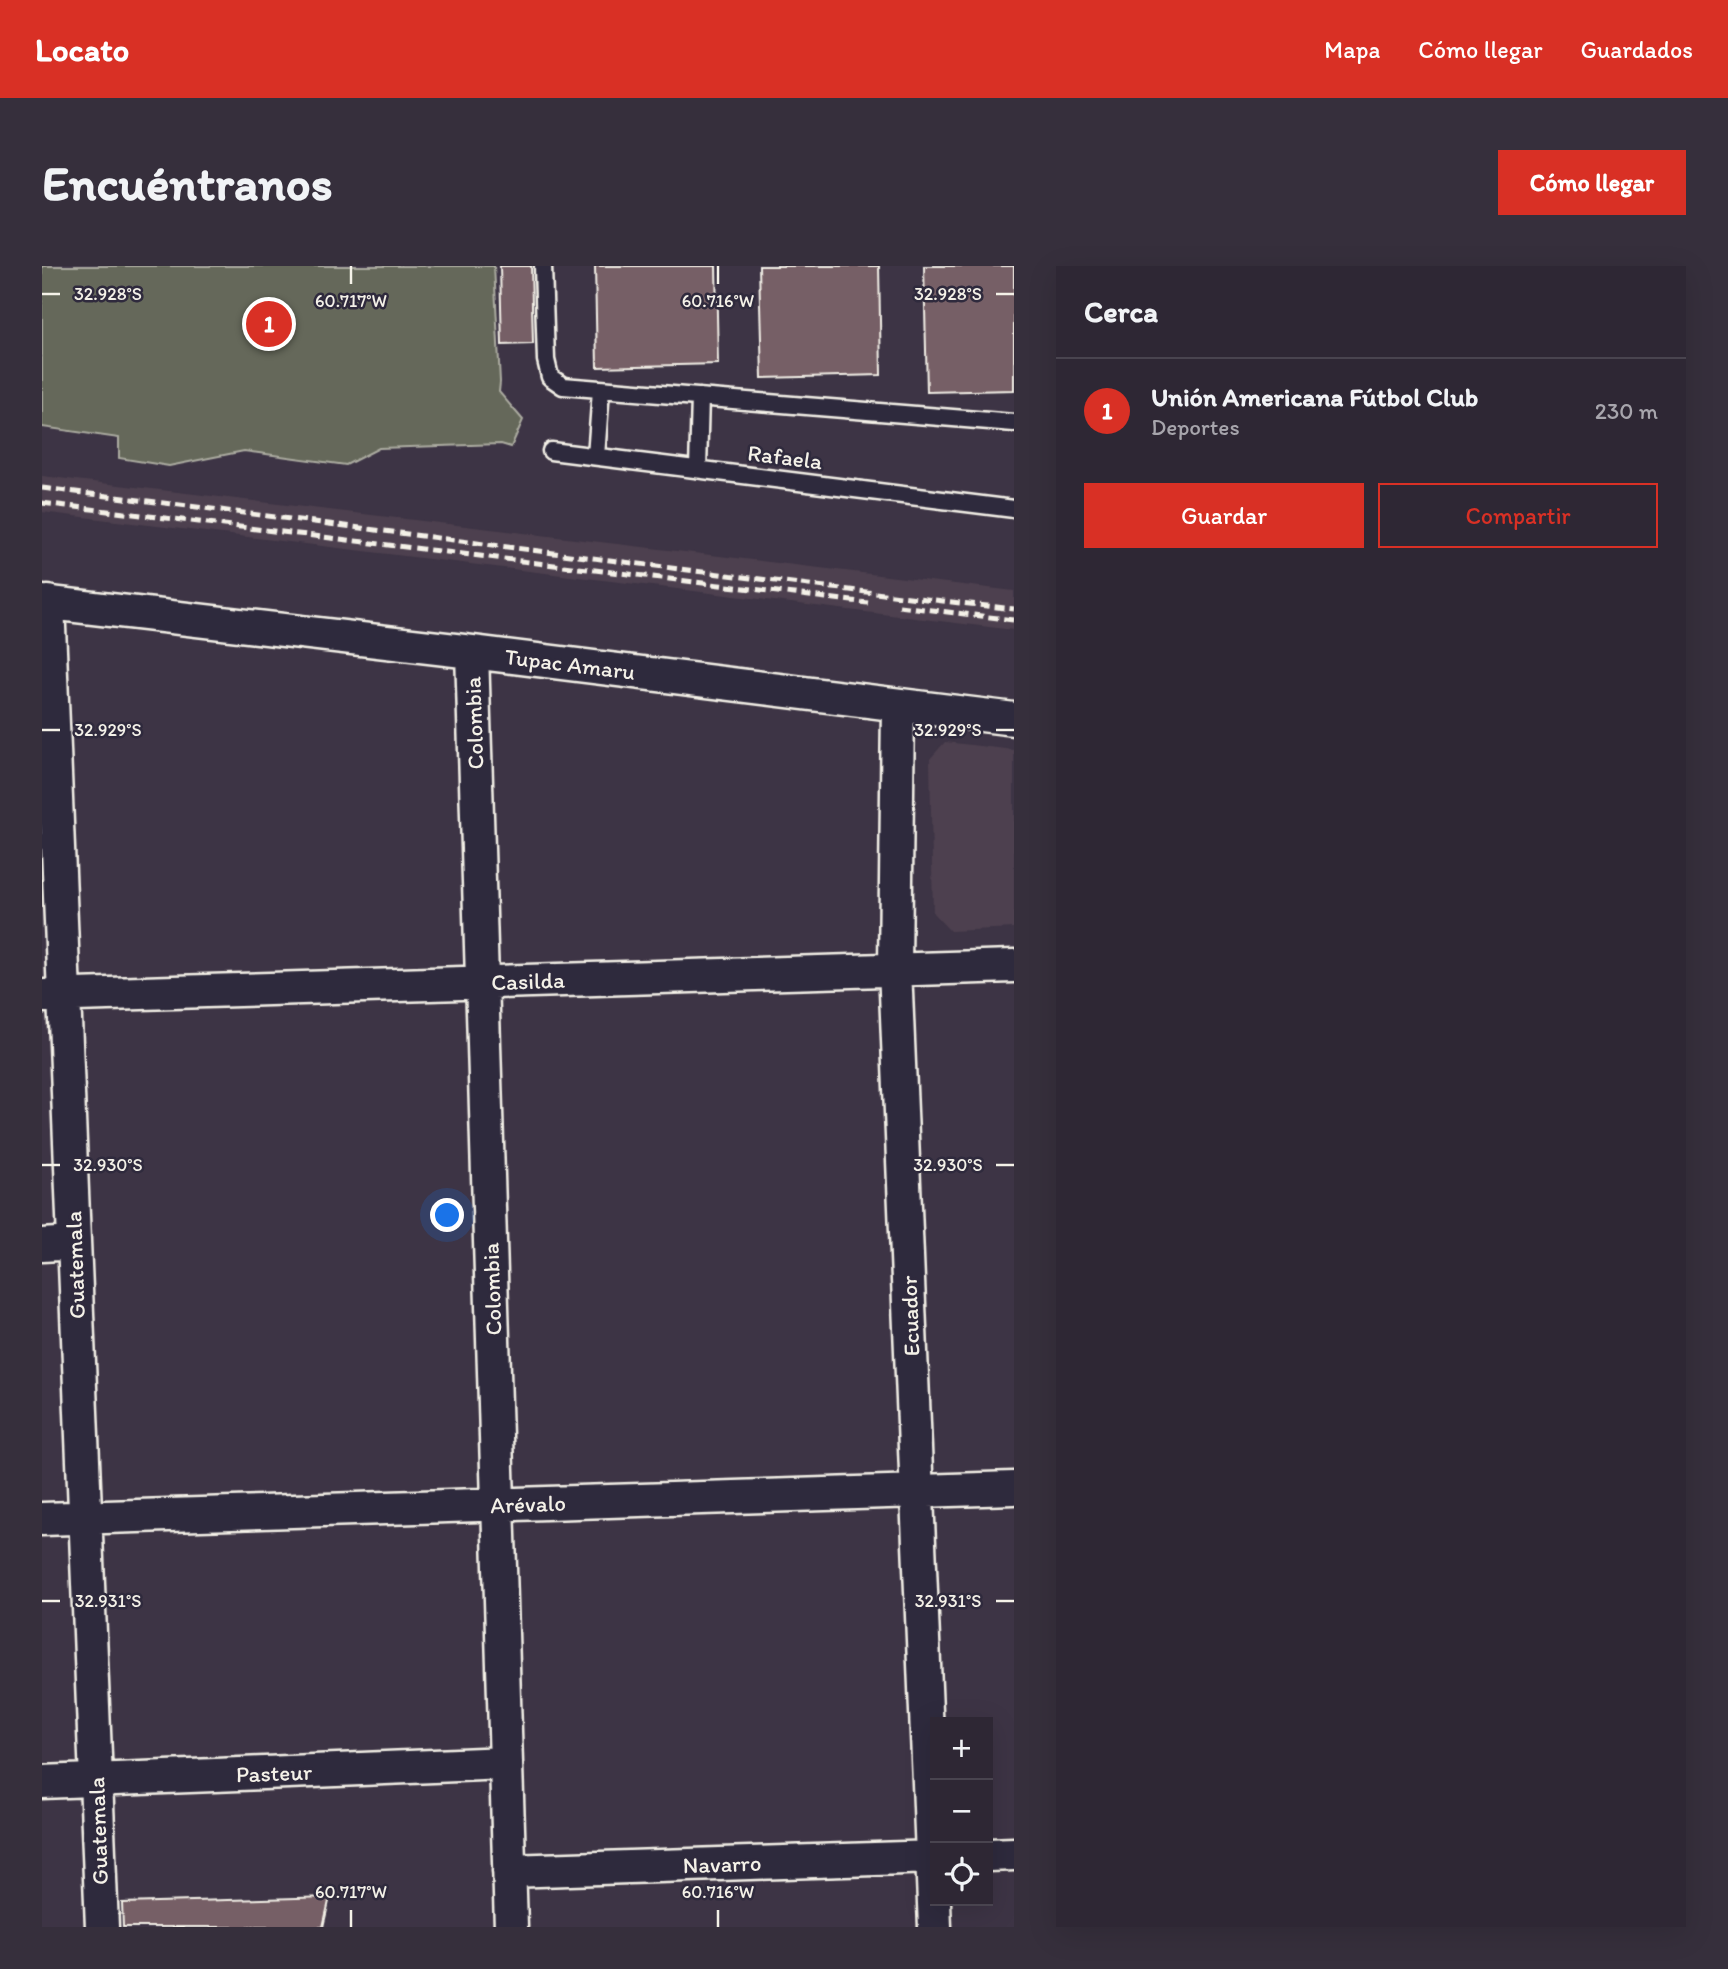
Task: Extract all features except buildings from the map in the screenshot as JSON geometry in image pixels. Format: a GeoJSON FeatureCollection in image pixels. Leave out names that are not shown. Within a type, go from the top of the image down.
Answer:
{"type":"FeatureCollection","features":[{"type":"Feature","properties":{"kind":"street","name":"Tupac Amaru"},"geometry":{"type":"LineString","coordinates":[[45,602],[1014,719]]}},
{"type":"Feature","properties":{"kind":"street","name":"Guatemala"},"geometry":{"type":"LineString","coordinates":[[45,602],[53,995],[74,1243],[102,1927]]}},
{"type":"Feature","properties":{"kind":"street","name":"Colombia"},"geometry":{"type":"LineString","coordinates":[[472,652],[511,1927]]}},
{"type":"Feature","properties":{"kind":"street","name":"Ecuador"},"geometry":{"type":"LineString","coordinates":[[898,705],[895,968],[933,1843]]}},
{"type":"Feature","properties":{"kind":"street","name":"Casilda"},"geometry":{"type":"LineString","coordinates":[[53,995],[1014,966]]}},
{"type":"Feature","properties":{"kind":"street"},"geometry":{"type":"LineString","coordinates":[[42,1245],[74,1243]]}},
{"type":"Feature","properties":{"kind":"street","name":"Arévalo"},"geometry":{"type":"LineString","coordinates":[[42,1519],[1014,1488]]}},
{"type":"Feature","properties":{"kind":"street","name":"Pasteur"},"geometry":{"type":"LineString","coordinates":[[42,1782],[506,1763]]}},
{"type":"Feature","properties":{"kind":"street"},"geometry":{"type":"LineString","coordinates":[[993,1855],[1014,1854]]}},
{"type":"Feature","properties":{"kind":"street","name":"Navarro"},"geometry":{"type":"LineString","coordinates":[[509,1871],[930,1857]]}},
{"type":"Feature","properties":{"kind":"street","name":"Ecuador"},"geometry":{"type":"LineString","coordinates":[[935,1906],[935,1927]]}},
{"type":"Feature","properties":{"kind":"lane"},"geometry":{"type":"LineString","coordinates":[[543,266],[546,360],[550,377],[563,386],[1014,423]]}},
{"type":"Feature","properties":{"kind":"lane"},"geometry":{"type":"LineString","coordinates":[[596,456],[601,390]]}},
{"type":"Feature","properties":{"kind":"lane"},"geometry":{"type":"LineString","coordinates":[[698,469],[700,397]]}},
{"type":"Feature","properties":{"kind":"lane","name":"Rafaela"},"geometry":{"type":"LineString","coordinates":[[551,451],[1014,509]]}},
{"type":"Feature","properties":{"kind":"shaded area"},"geometry":{"type":"Polygon","coordinates":[[[42,476],[1014,591],[1014,630],[42,512],[42,476]]]}},
{"type":"Feature","properties":{"kind":"shaded area"},"geometry":{"type":"Polygon","coordinates":[[[945,742],[1014,750],[1014,928],[950,931],[933,913],[930,759],[945,742]]]}},
{"type":"Feature","properties":{"kind":"green space"},"geometry":{"type":"Polygon","coordinates":[[[42,266],[494,266],[499,392],[523,420],[511,447],[501,444],[379,448],[346,465],[244,451],[169,466],[119,458],[119,438],[42,427],[42,266]]]}},
{"type":"Feature","properties":{"kind":"railway"},"geometry":{"type":"LineString","coordinates":[[42,488],[1014,609]]}},
{"type":"Feature","properties":{"kind":"railway"},"geometry":{"type":"LineString","coordinates":[[42,503],[868,603]]}},
{"type":"Feature","properties":{"kind":"railway"},"geometry":{"type":"LineString","coordinates":[[899,606],[1014,620]]}},
{"type":"Feature","properties":{"kind":"place","name":"Unión Americana Fútbol Club"},"geometry":{"type":"Point","coordinates":[269,324]}}]}
